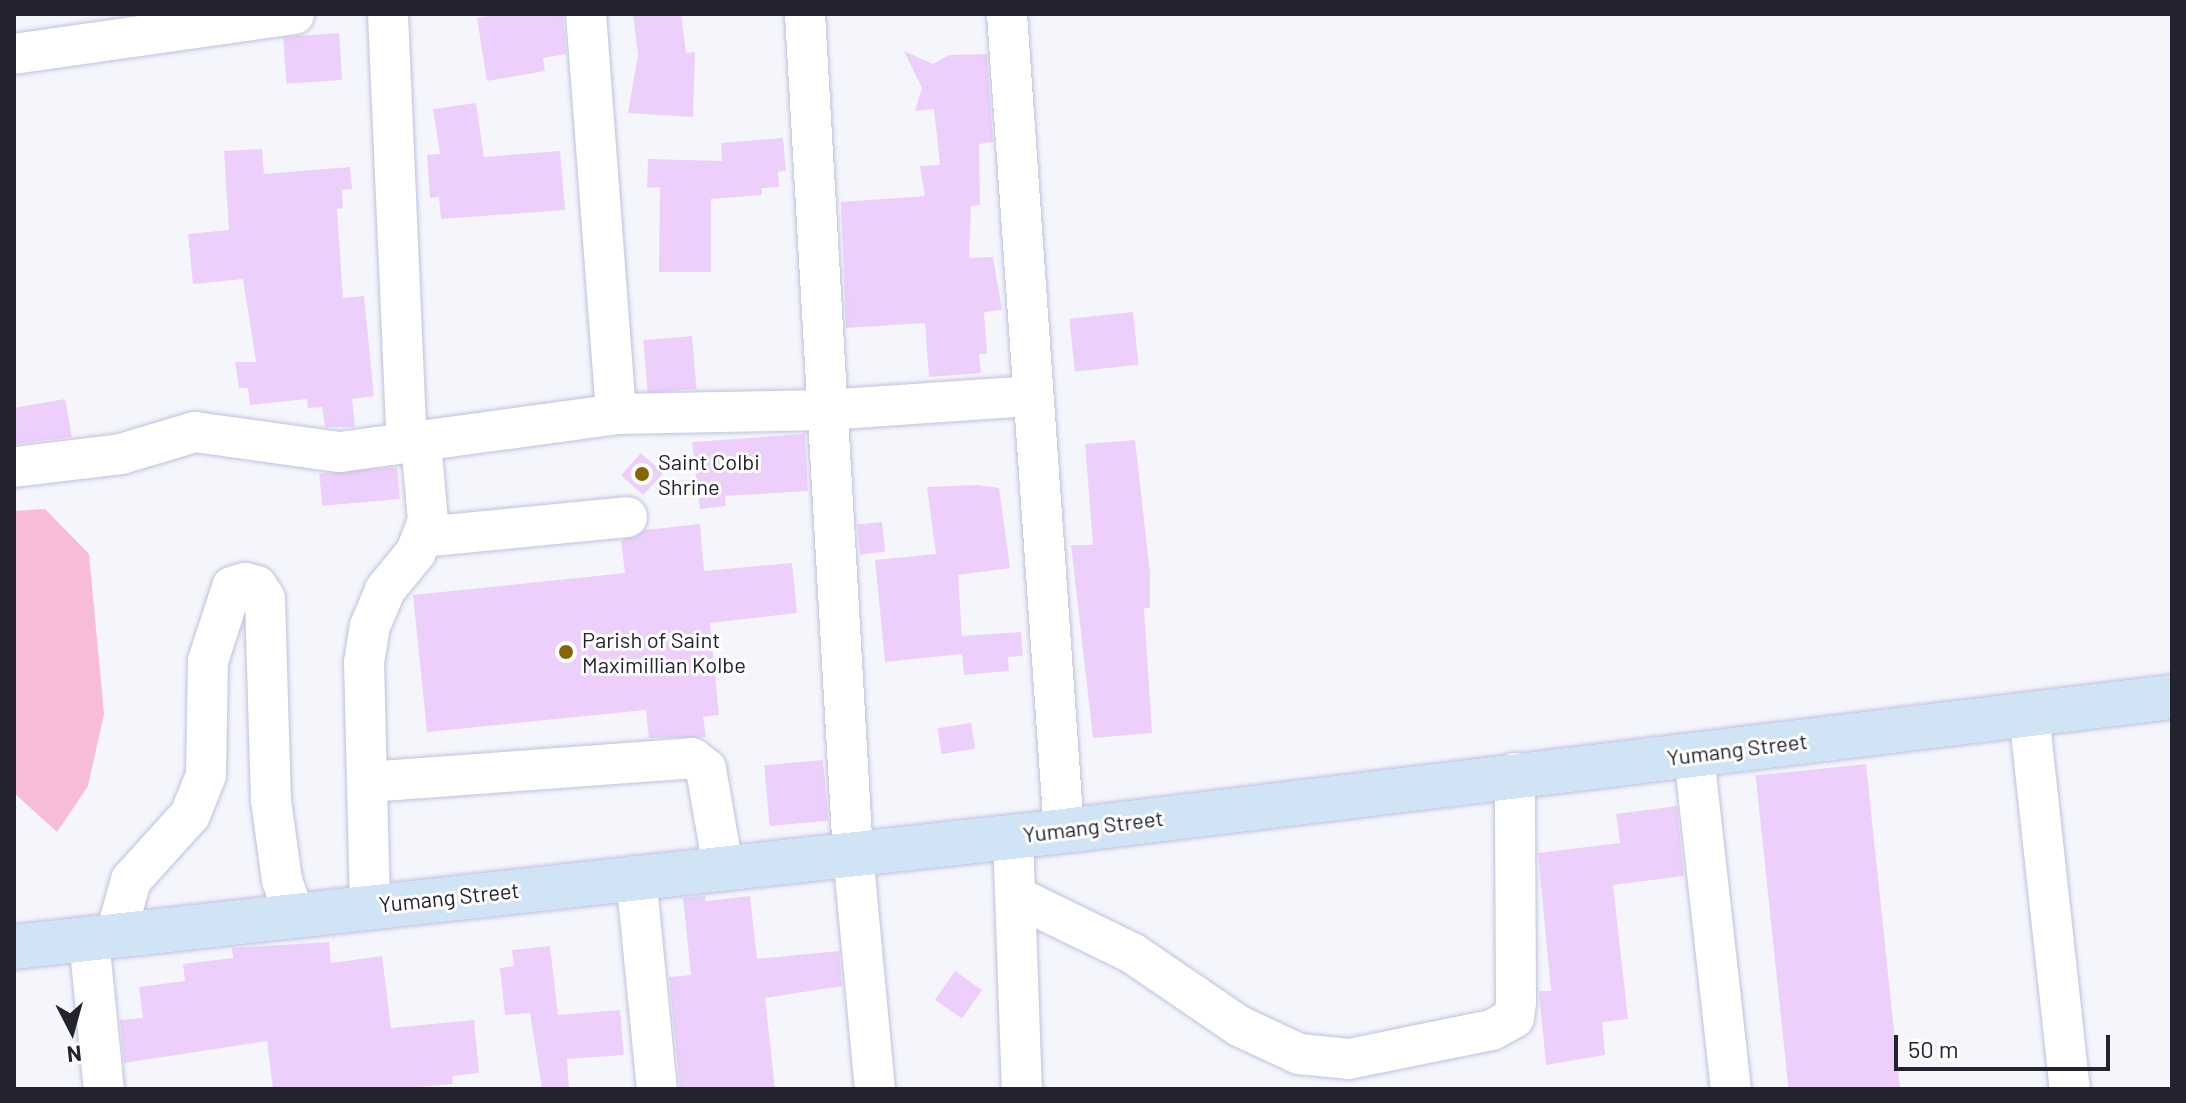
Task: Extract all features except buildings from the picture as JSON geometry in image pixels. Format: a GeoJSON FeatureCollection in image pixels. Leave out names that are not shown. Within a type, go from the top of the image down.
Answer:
{"type":"FeatureCollection","features":[{"type":"Feature","properties":{"kind":"main road","name":"Yumang Street"},"geometry":{"type":"LineString","coordinates":[[14,947],[1064,831],[1515,773],[1694,755],[2172,697]]}},
{"type":"Feature","properties":{"kind":"street"},"geometry":{"type":"LineString","coordinates":[[14,54],[294,14]]}},
{"type":"Feature","properties":{"kind":"street"},"geometry":{"type":"LineString","coordinates":[[370,906],[364,663],[370,626],[385,590],[424,537],[429,505],[414,443],[388,14]]}},
{"type":"Feature","properties":{"kind":"street"},"geometry":{"type":"LineString","coordinates":[[586,14],[616,414]]}},
{"type":"Feature","properties":{"kind":"street"},"geometry":{"type":"LineString","coordinates":[[805,14],[853,853],[875,1089]]}},
{"type":"Feature","properties":{"kind":"street"},"geometry":{"type":"LineString","coordinates":[[1007,14],[1064,831]]}},
{"type":"Feature","properties":{"kind":"street"},"geometry":{"type":"LineString","coordinates":[[14,467],[121,454],[195,432],[316,452],[414,443],[616,414],[826,410],[1033,396]]}},
{"type":"Feature","properties":{"kind":"street"},"geometry":{"type":"LineString","coordinates":[[424,537],[627,517]]}},
{"type":"Feature","properties":{"kind":"street"},"geometry":{"type":"LineString","coordinates":[[104,1089],[102,938],[131,880],[190,815],[206,775],[207,685],[216,626],[232,587],[245,583],[257,586],[265,599],[276,845],[294,915]]}},
{"type":"Feature","properties":{"kind":"street"},"geometry":{"type":"LineString","coordinates":[[207,685],[268,681]]}},
{"type":"Feature","properties":{"kind":"street"},"geometry":{"type":"LineString","coordinates":[[2029,714],[2070,1089]]}},
{"type":"Feature","properties":{"kind":"street"},"geometry":{"type":"LineString","coordinates":[[1694,755],[1731,1089]]}},
{"type":"Feature","properties":{"kind":"street"},"geometry":{"type":"LineString","coordinates":[[368,782],[692,758],[706,769],[723,867]]}},
{"type":"Feature","properties":{"kind":"street"},"geometry":{"type":"LineString","coordinates":[[1017,897],[1132,953],[1239,1026],[1299,1054],[1349,1059],[1492,1030],[1514,1018],[1516,1002],[1515,773]]}},
{"type":"Feature","properties":{"kind":"street"},"geometry":{"type":"LineString","coordinates":[[1013,836],[1022,1089]]}},
{"type":"Feature","properties":{"kind":"street"},"geometry":{"type":"LineString","coordinates":[[636,876],[657,1089]]}},
{"type":"Feature","properties":{"kind":"shaded area"},"geometry":{"type":"Polygon","coordinates":[[[45,509],[89,554],[104,714],[88,786],[57,832],[14,793],[14,511],[45,509]]]}},
{"type":"Feature","properties":{"kind":"place","name":"Saint Colbi Shrine"},"geometry":{"type":"Point","coordinates":[642,474]}},
{"type":"Feature","properties":{"kind":"place","name":"Parish of Saint Maximillian Kolbe"},"geometry":{"type":"Point","coordinates":[566,652]}}]}
